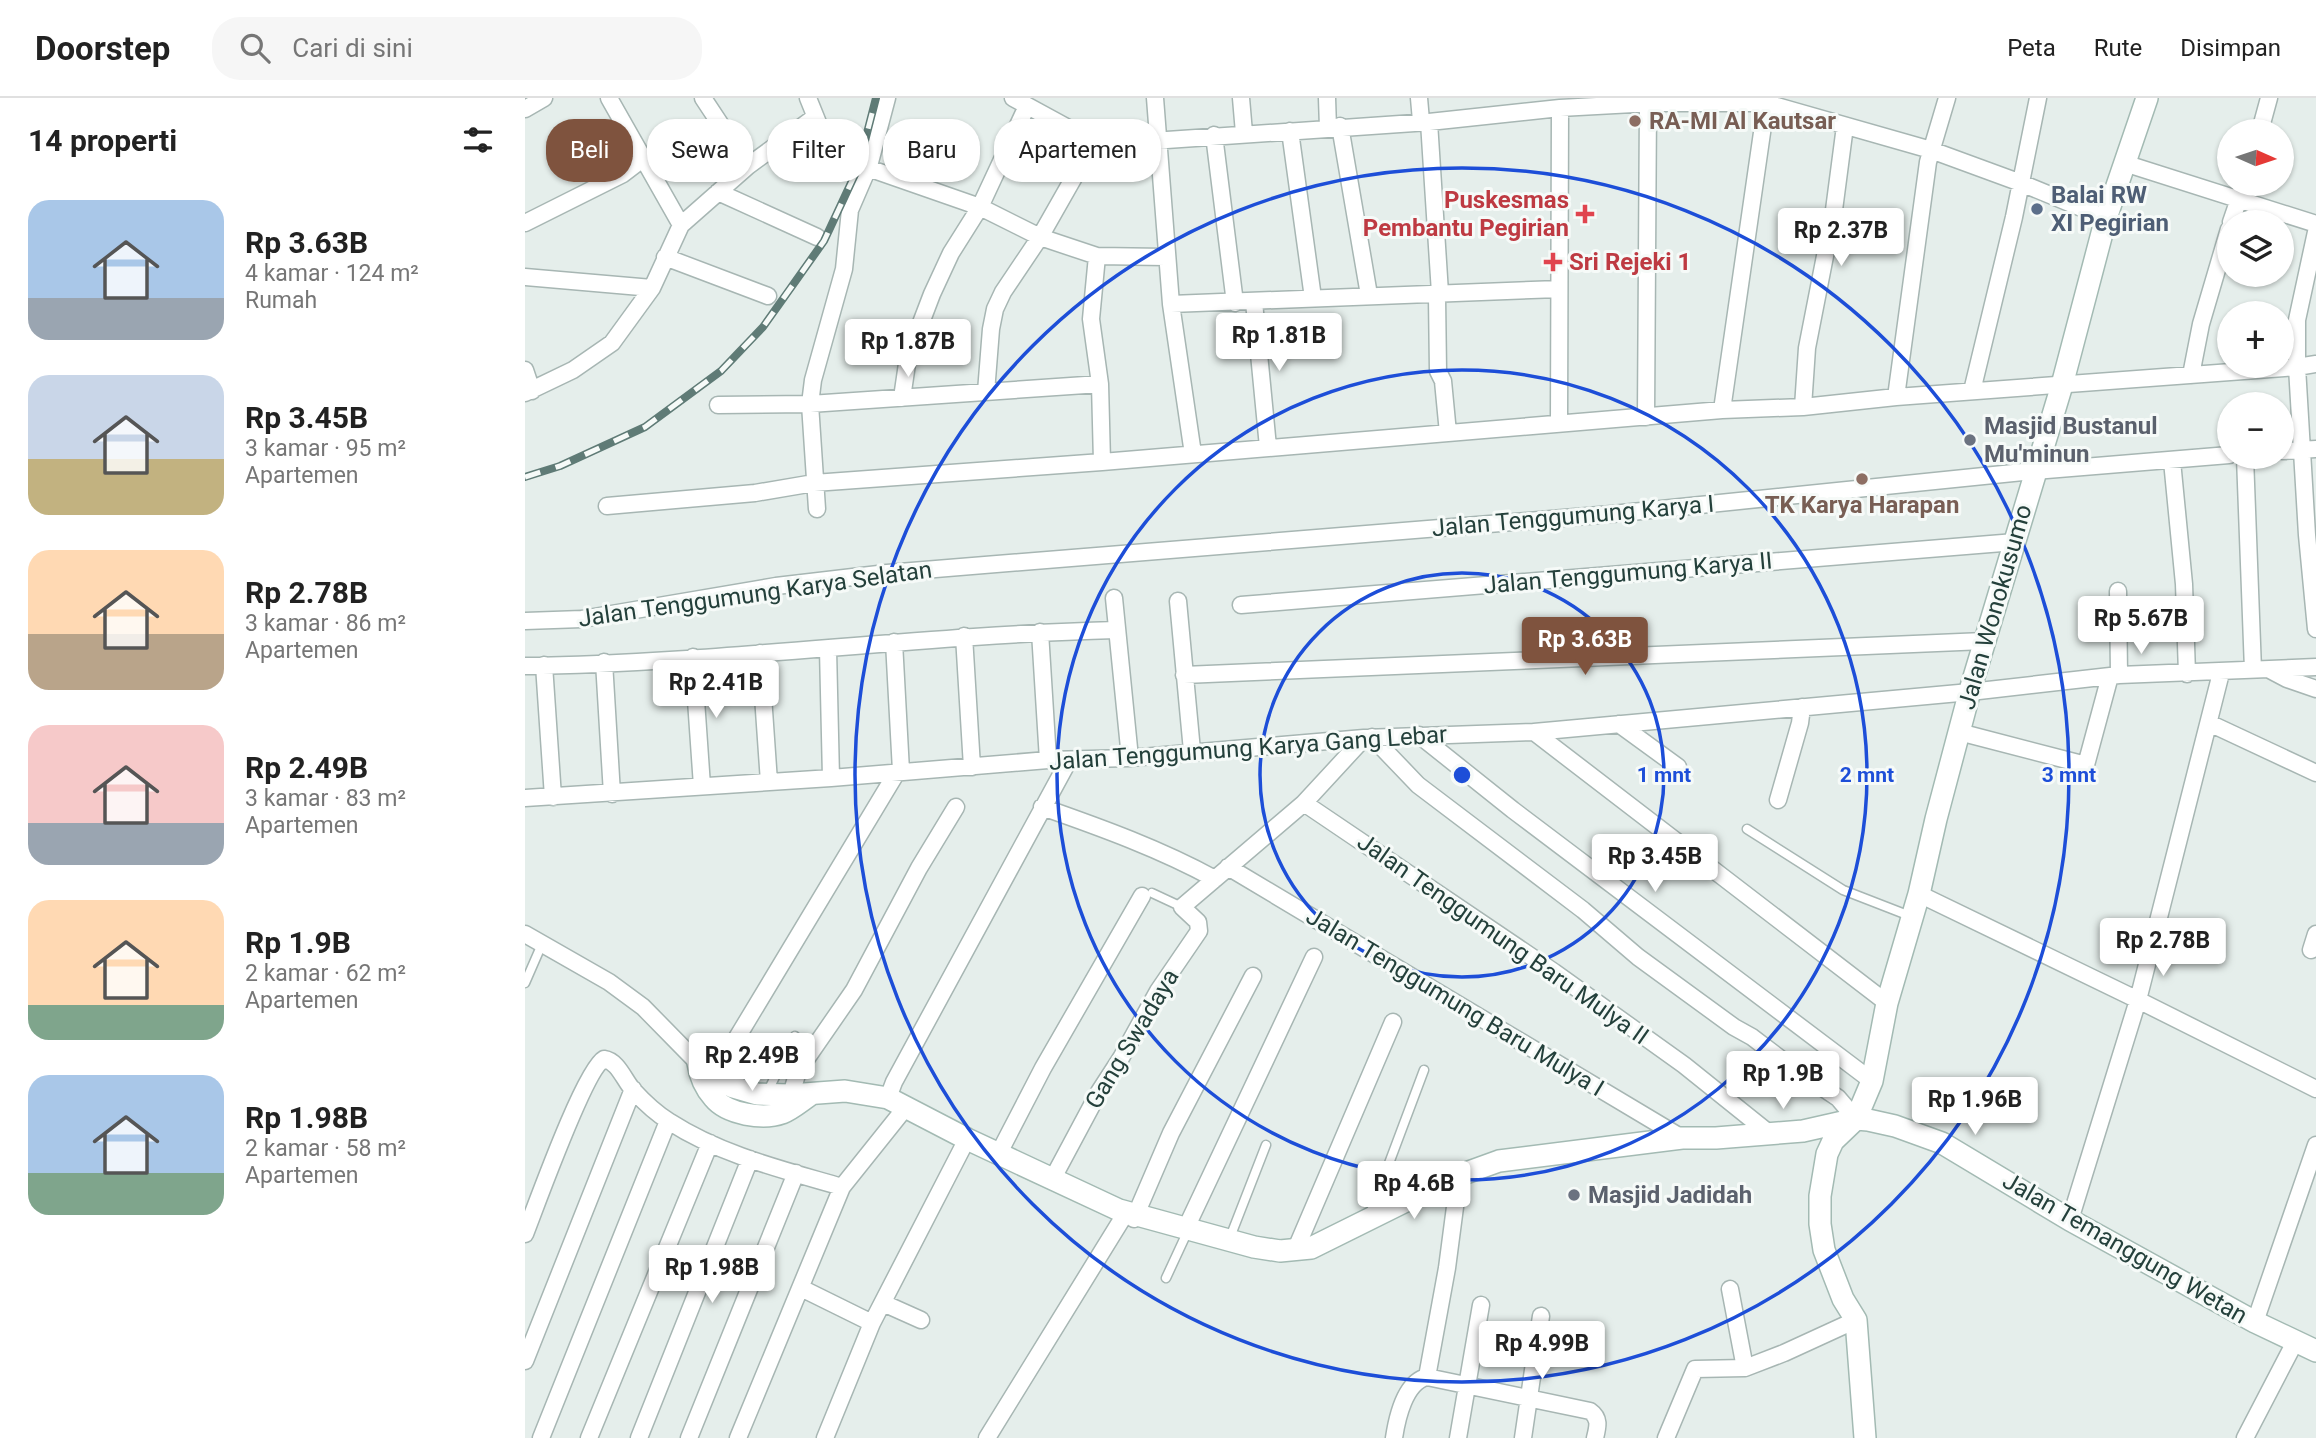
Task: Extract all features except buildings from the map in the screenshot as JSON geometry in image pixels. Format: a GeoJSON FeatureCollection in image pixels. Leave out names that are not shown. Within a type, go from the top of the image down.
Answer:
{"type":"FeatureCollection","features":[{"type":"Feature","properties":{"kind":"street"},"geometry":{"type":"LineString","coordinates":[[525,109],[544,98]]}},
{"type":"Feature","properties":{"kind":"street"},"geometry":{"type":"LineString","coordinates":[[609,98],[681,225]]}},
{"type":"Feature","properties":{"kind":"street"},"geometry":{"type":"LineString","coordinates":[[703,98],[717,119]]}},
{"type":"Feature","properties":{"kind":"street"},"geometry":{"type":"LineString","coordinates":[[753,162],[815,117],[808,98]]}},
{"type":"Feature","properties":{"kind":"street"},"geometry":{"type":"LineString","coordinates":[[869,150],[887,98]]}},
{"type":"Feature","properties":{"kind":"street"},"geometry":{"type":"LineString","coordinates":[[1155,98],[1156,119]]}},
{"type":"Feature","properties":{"kind":"street"},"geometry":{"type":"LineString","coordinates":[[1241,98],[1244,133]]}},
{"type":"Feature","properties":{"kind":"street"},"geometry":{"type":"LineString","coordinates":[[1328,98],[1369,295]]}},
{"type":"Feature","properties":{"kind":"street"},"geometry":{"type":"LineString","coordinates":[[1419,98],[1425,121],[1440,293],[1437,297],[1438,371],[1443,381],[1447,433]]}},
{"type":"Feature","properties":{"kind":"street"},"geometry":{"type":"LineString","coordinates":[[1896,397],[1931,150],[1947,98]]}},
{"type":"Feature","properties":{"kind":"street"},"geometry":{"type":"LineString","coordinates":[[1972,391],[2038,98]]}},
{"type":"Feature","properties":{"kind":"street","name":"Jalan Wonokusumo"},"geometry":{"type":"LineString","coordinates":[[1856,1119],[1872,1081],[1887,1003],[1919,894],[1936,819],[1984,641],[2062,385],[2106,218],[2147,98]]}},
{"type":"Feature","properties":{"kind":"street"},"geometry":{"type":"LineString","coordinates":[[2263,119],[2269,98]]}},
{"type":"Feature","properties":{"kind":"street"},"geometry":{"type":"LineString","coordinates":[[1161,140],[1425,121],[1551,105],[1766,100],[1931,150],[2106,218]]}},
{"type":"Feature","properties":{"kind":"street"},"geometry":{"type":"LineString","coordinates":[[1722,410],[1766,100]]}},
{"type":"Feature","properties":{"kind":"street"},"geometry":{"type":"LineString","coordinates":[[1646,417],[1651,101]]}},
{"type":"Feature","properties":{"kind":"street"},"geometry":{"type":"LineString","coordinates":[[902,398],[908,357],[932,294],[951,253],[980,208],[1020,102],[1051,119]]}},
{"type":"Feature","properties":{"kind":"street"},"geometry":{"type":"LineString","coordinates":[[1551,105],[1559,289],[1559,424]]}},
{"type":"Feature","properties":{"kind":"street"},"geometry":{"type":"LineString","coordinates":[[1803,407],[1807,348],[1834,210],[1845,126]]}},
{"type":"Feature","properties":{"kind":"street"},"geometry":{"type":"LineString","coordinates":[[1290,131],[1313,298]]}},
{"type":"Feature","properties":{"kind":"street"},"geometry":{"type":"LineString","coordinates":[[1214,135],[1235,303]]}},
{"type":"Feature","properties":{"kind":"street"},"geometry":{"type":"LineString","coordinates":[[525,223],[622,174],[643,158]]}},
{"type":"Feature","properties":{"kind":"street"},"geometry":{"type":"LineString","coordinates":[[2124,163],[2316,224]]}},
{"type":"Feature","properties":{"kind":"street"},"geometry":{"type":"LineString","coordinates":[[869,170],[980,208],[1040,237],[1097,256],[1166,257]]}},
{"type":"Feature","properties":{"kind":"street"},"geometry":{"type":"LineString","coordinates":[[525,370],[529,392],[573,370],[612,343],[652,288],[681,225],[730,182]]}},
{"type":"Feature","properties":{"kind":"street"},"geometry":{"type":"LineString","coordinates":[[817,509],[810,404],[826,329],[844,270],[850,211],[859,182]]}},
{"type":"Feature","properties":{"kind":"street"},"geometry":{"type":"LineString","coordinates":[[986,392],[995,309],[1071,182]]}},
{"type":"Feature","properties":{"kind":"street"},"geometry":{"type":"LineString","coordinates":[[1160,182],[1171,304],[1193,454]]}},
{"type":"Feature","properties":{"kind":"street"},"geometry":{"type":"LineString","coordinates":[[718,192],[817,237]]}},
{"type":"Feature","properties":{"kind":"street"},"geometry":{"type":"LineString","coordinates":[[2235,210],[2240,196]]}},
{"type":"Feature","properties":{"kind":"street"},"geometry":{"type":"LineString","coordinates":[[2316,232],[2297,320],[2297,368],[2309,449],[2316,629]]}},
{"type":"Feature","properties":{"kind":"street"},"geometry":{"type":"LineString","coordinates":[[1097,256],[1091,319],[1100,384],[1102,462]]}},
{"type":"Feature","properties":{"kind":"street"},"geometry":{"type":"LineString","coordinates":[[665,257],[768,296]]}},
{"type":"Feature","properties":{"kind":"street"},"geometry":{"type":"LineString","coordinates":[[2191,375],[2201,324],[2217,270]]}},
{"type":"Feature","properties":{"kind":"street"},"geometry":{"type":"LineString","coordinates":[[525,277],[652,288]]}},
{"type":"Feature","properties":{"kind":"street"},"geometry":{"type":"LineString","coordinates":[[1171,304],[1559,289]]}},
{"type":"Feature","properties":{"kind":"street"},"geometry":{"type":"LineString","coordinates":[[1254,302],[1268,447]]}},
{"type":"Feature","properties":{"kind":"street"},"geometry":{"type":"LineString","coordinates":[[607,506],[755,493],[814,483],[1102,462],[1722,410],[1803,407],[1972,391],[2297,368],[2316,364]]}},
{"type":"Feature","properties":{"kind":"street"},"geometry":{"type":"LineString","coordinates":[[718,405],[810,404],[1100,384]]}},
{"type":"Feature","properties":{"kind":"street","name":"Jalan Tenggumung Karya I"},"geometry":{"type":"LineString","coordinates":[[1111,556],[1612,514],[2035,471],[2217,456]]}},
{"type":"Feature","properties":{"kind":"street"},"geometry":{"type":"LineString","coordinates":[[2172,461],[2183,584],[2187,674]]}},
{"type":"Feature","properties":{"kind":"street"},"geometry":{"type":"LineString","coordinates":[[2246,469],[2261,670],[2316,689]]}},
{"type":"Feature","properties":{"kind":"street","name":"Jalan Tenggumung Karya II"},"geometry":{"type":"LineString","coordinates":[[1241,605],[2015,542]]}},
{"type":"Feature","properties":{"kind":"street","name":"Jalan Tenggumung Karya Selatan"},"geometry":{"type":"LineString","coordinates":[[525,621],[582,619],[776,586],[887,573],[1111,556]]}},
{"type":"Feature","properties":{"kind":"street"},"geometry":{"type":"LineString","coordinates":[[1959,732],[2086,765],[2115,675],[2118,591]]}},
{"type":"Feature","properties":{"kind":"street"},"geometry":{"type":"LineString","coordinates":[[1114,598],[1130,758]]}},
{"type":"Feature","properties":{"kind":"street"},"geometry":{"type":"LineString","coordinates":[[1178,601],[1192,751]]}},
{"type":"Feature","properties":{"kind":"street"},"geometry":{"type":"LineString","coordinates":[[525,666],[828,649],[964,636],[1116,630]]}},
{"type":"Feature","properties":{"kind":"street"},"geometry":{"type":"LineString","coordinates":[[1041,632],[1048,760]]}},
{"type":"Feature","properties":{"kind":"street"},"geometry":{"type":"LineString","coordinates":[[964,636],[972,766]]}},
{"type":"Feature","properties":{"kind":"street"},"geometry":{"type":"LineString","coordinates":[[1184,675],[1984,641]]}},
{"type":"Feature","properties":{"kind":"street"},"geometry":{"type":"LineString","coordinates":[[704,1072],[723,1060],[899,771],[894,642]]}},
{"type":"Feature","properties":{"kind":"street"},"geometry":{"type":"LineString","coordinates":[[828,649],[831,778]]}},
{"type":"Feature","properties":{"kind":"street"},"geometry":{"type":"LineString","coordinates":[[760,653],[769,782]]}},
{"type":"Feature","properties":{"kind":"street"},"geometry":{"type":"LineString","coordinates":[[693,657],[702,786]]}},
{"type":"Feature","properties":{"kind":"street"},"geometry":{"type":"LineString","coordinates":[[604,663],[613,793]]}},
{"type":"Feature","properties":{"kind":"street"},"geometry":{"type":"LineString","coordinates":[[544,665],[553,797]]}},
{"type":"Feature","properties":{"kind":"street","name":"Jalan Tenggumung Karya Gang Lebar"},"geometry":{"type":"LineString","coordinates":[[525,798],[831,778],[1048,760],[1130,758],[1368,738],[1534,732],[1802,707],[1972,685],[2115,675],[2221,673],[2316,667]]}},
{"type":"Feature","properties":{"kind":"street"},"geometry":{"type":"LineString","coordinates":[[2070,1220],[2138,1000],[2221,673]]}},
{"type":"Feature","properties":{"kind":"street"},"geometry":{"type":"LineString","coordinates":[[1778,800],[1802,707]]}},
{"type":"Feature","properties":{"kind":"street"},"geometry":{"type":"LineString","coordinates":[[2209,723],[2316,773]]}},
{"type":"Feature","properties":{"kind":"street"},"geometry":{"type":"LineString","coordinates":[[1619,724],[1678,767]]}},
{"type":"Feature","properties":{"kind":"street"},"geometry":{"type":"LineString","coordinates":[[1534,732],[1887,1003]]}},
{"type":"Feature","properties":{"kind":"street"},"geometry":{"type":"LineString","coordinates":[[1419,735],[1513,810],[1872,1081]]}},
{"type":"Feature","properties":{"kind":"street"},"geometry":{"type":"LineString","coordinates":[[1182,907],[1304,803],[1368,738],[1417,785],[1583,910],[1649,964],[1734,1027],[1838,1098],[1856,1119]]}},
{"type":"Feature","properties":{"kind":"street"},"geometry":{"type":"LineString","coordinates":[[738,1438],[842,1187],[897,1102],[894,1082],[1069,760]]}},
{"type":"Feature","properties":{"kind":"street","name":"Jalan Tenggumung Baru Mulya II"},"geometry":{"type":"LineString","coordinates":[[1304,803],[1554,972],[1684,1065],[1770,1134]]}},
{"type":"Feature","properties":{"kind":"street"},"geometry":{"type":"LineString","coordinates":[[799,1098],[798,1072],[854,990],[919,868],[956,807]]}},
{"type":"Feature","properties":{"kind":"street"},"geometry":{"type":"LineString","coordinates":[[1042,807],[1114,832],[1216,879]]}},
{"type":"Feature","properties":{"kind":"street","name":"Jalan Tenggumung Baru Mulya I"},"geometry":{"type":"LineString","coordinates":[[1228,867],[1682,1138]]}},
{"type":"Feature","properties":{"kind":"street"},"geometry":{"type":"LineString","coordinates":[[999,1153],[1043,1068],[1147,894]]}},
{"type":"Feature","properties":{"kind":"street"},"geometry":{"type":"LineString","coordinates":[[1919,894],[2316,1089]]}},
{"type":"Feature","properties":{"kind":"street","name":"Gang Swadaya"},"geometry":{"type":"LineString","coordinates":[[1053,1178],[1158,991],[1199,931],[1198,922],[1182,907]]}},
{"type":"Feature","properties":{"kind":"street"},"geometry":{"type":"LineString","coordinates":[[525,934],[609,982],[643,1007],[704,1072],[733,1087],[757,1094],[799,1098],[860,1092],[897,1102],[964,1144],[999,1153],[1126,1216],[1259,1256],[1302,1256],[1331,1247],[1453,1187],[1509,1169],[1686,1147],[1716,1138]]}},
{"type":"Feature","properties":{"kind":"street"},"geometry":{"type":"LineString","coordinates":[[2311,950],[2316,934]]}},
{"type":"Feature","properties":{"kind":"street"},"geometry":{"type":"LineString","coordinates":[[1185,1233],[1314,957]]}},
{"type":"Feature","properties":{"kind":"street"},"geometry":{"type":"LineString","coordinates":[[987,1438],[1126,1216],[1253,976]]}},
{"type":"Feature","properties":{"kind":"street"},"geometry":{"type":"LineString","coordinates":[[1295,1251],[1393,1021]]}},
{"type":"Feature","properties":{"kind":"street"},"geometry":{"type":"LineString","coordinates":[[525,1234],[563,1138],[600,1061],[610,1059],[632,1089],[668,1121],[710,1143],[750,1159],[842,1187]]}},
{"type":"Feature","properties":{"kind":"street"},"geometry":{"type":"LineString","coordinates":[[704,1072],[715,1100],[723,1106],[750,1114],[771,1116],[799,1098]]}},
{"type":"Feature","properties":{"kind":"street"},"geometry":{"type":"LineString","coordinates":[[525,1361],[632,1089]]}},
{"type":"Feature","properties":{"kind":"street"},"geometry":{"type":"LineString","coordinates":[[1185,1233],[1269,1250],[1295,1251],[1311,1248],[1452,1178],[1499,1161],[1682,1138],[1803,1131],[1856,1119]]}},
{"type":"Feature","properties":{"kind":"street"},"geometry":{"type":"LineString","coordinates":[[1856,1119],[1833,1141],[1827,1154],[1820,1196],[1820,1224],[1824,1250],[1843,1298],[1856,1320],[1865,1438]]}},
{"type":"Feature","properties":{"kind":"street","name":"Jalan Temanggung Wetan"},"geometry":{"type":"LineString","coordinates":[[1856,1119],[1895,1126],[1942,1143],[2070,1220],[2255,1322],[2291,1348],[2316,1351]]}},
{"type":"Feature","properties":{"kind":"street"},"geometry":{"type":"LineString","coordinates":[[541,1438],[668,1121]]}},
{"type":"Feature","properties":{"kind":"street"},"geometry":{"type":"LineString","coordinates":[[589,1438],[710,1143]]}},
{"type":"Feature","properties":{"kind":"street"},"geometry":{"type":"LineString","coordinates":[[825,1438],[872,1323],[964,1144]]}},
{"type":"Feature","properties":{"kind":"street"},"geometry":{"type":"LineString","coordinates":[[2255,1322],[2316,1144]]}},
{"type":"Feature","properties":{"kind":"street"},"geometry":{"type":"LineString","coordinates":[[639,1438],[750,1159]]}},
{"type":"Feature","properties":{"kind":"street"},"geometry":{"type":"LineString","coordinates":[[689,1438],[796,1173]]}},
{"type":"Feature","properties":{"kind":"street"},"geometry":{"type":"LineString","coordinates":[[1427,1377],[1447,1268],[1455,1207],[1453,1187]]}},
{"type":"Feature","properties":{"kind":"street"},"geometry":{"type":"LineString","coordinates":[[801,1287],[872,1323]]}},
{"type":"Feature","properties":{"kind":"street"},"geometry":{"type":"LineString","coordinates":[[1730,1289],[1745,1367]]}},
{"type":"Feature","properties":{"kind":"street"},"geometry":{"type":"LineString","coordinates":[[883,1303],[922,1320]]}},
{"type":"Feature","properties":{"kind":"street"},"geometry":{"type":"LineString","coordinates":[[1458,1438],[1481,1305]]}},
{"type":"Feature","properties":{"kind":"street"},"geometry":{"type":"LineString","coordinates":[[1523,1438],[1541,1316]]}},
{"type":"Feature","properties":{"kind":"street"},"geometry":{"type":"LineString","coordinates":[[1666,1438],[1695,1369],[1745,1367],[1784,1353],[1856,1320]]}},
{"type":"Feature","properties":{"kind":"street"},"geometry":{"type":"LineString","coordinates":[[2245,1438],[2291,1348]]}},
{"type":"Feature","properties":{"kind":"street"},"geometry":{"type":"LineString","coordinates":[[1394,1438],[1409,1391],[1414,1383],[1427,1377],[1590,1410],[1598,1422],[1595,1438]]}},
{"type":"Feature","properties":{"kind":"lane"},"geometry":{"type":"LineString","coordinates":[[1747,829],[1843,890],[1912,917]]}},
{"type":"Feature","properties":{"kind":"lane"},"geometry":{"type":"LineString","coordinates":[[1147,894],[1182,907]]}},
{"type":"Feature","properties":{"kind":"lane"},"geometry":{"type":"LineString","coordinates":[[525,983],[541,944]]}},
{"type":"Feature","properties":{"kind":"lane"},"geometry":{"type":"LineString","coordinates":[[767,1094],[795,1036]]}},
{"type":"Feature","properties":{"kind":"lane"},"geometry":{"type":"LineString","coordinates":[[1368,1221],[1424,1070]]}},
{"type":"Feature","properties":{"kind":"lane"},"geometry":{"type":"LineString","coordinates":[[1229,1240],[1266,1145]]}},
{"type":"Feature","properties":{"kind":"lane"},"geometry":{"type":"LineString","coordinates":[[1166,1278],[1185,1233]]}},
{"type":"Feature","properties":{"kind":"railway"},"geometry":{"type":"LineString","coordinates":[[525,477],[560,466],[645,427],[721,371],[763,327],[824,241],[858,168],[876,98]]}},
{"type":"Feature","properties":{"kind":"place","name":"RA-MI Al Kautsar"},"geometry":{"type":"Point","coordinates":[1635,121]}},
{"type":"Feature","properties":{"kind":"place","name":"Balai RW XI Pegirian"},"geometry":{"type":"Point","coordinates":[2037,209]}},
{"type":"Feature","properties":{"kind":"place","name":"Puskesmas Pembantu Pegirian"},"geometry":{"type":"Point","coordinates":[1585,214]}},
{"type":"Feature","properties":{"kind":"place","name":"Sri Rejeki 1"},"geometry":{"type":"Point","coordinates":[1553,262]}},
{"type":"Feature","properties":{"kind":"place","name":"Masjid Bustanul Mu'minun"},"geometry":{"type":"Point","coordinates":[1970,440]}},
{"type":"Feature","properties":{"kind":"place","name":"TK Karya Harapan"},"geometry":{"type":"Point","coordinates":[1862,479]}},
{"type":"Feature","properties":{"kind":"place","name":"Masjid Jadidah"},"geometry":{"type":"Point","coordinates":[1574,1195]}}]}
